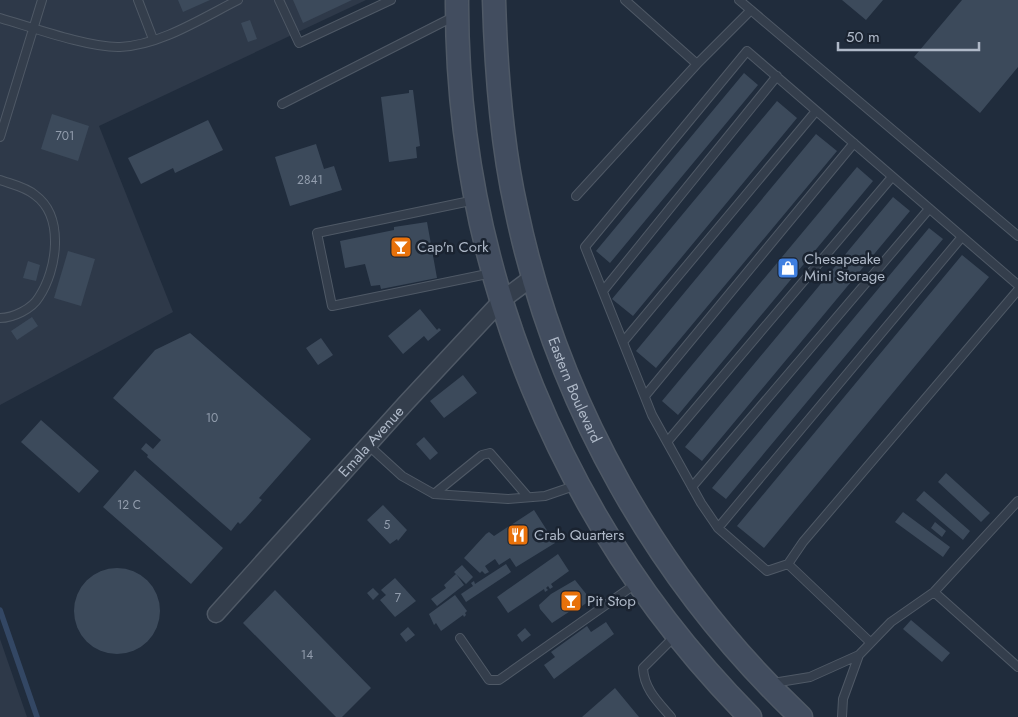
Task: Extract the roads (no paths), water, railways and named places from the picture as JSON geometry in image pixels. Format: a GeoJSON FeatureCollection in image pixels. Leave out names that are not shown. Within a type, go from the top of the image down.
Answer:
{"type":"FeatureCollection","features":[{"type":"Feature","properties":{"kind":"main road","name":"Eastern Boulevard"},"geometry":{"type":"LineString","coordinates":[[494,0],[501,103],[515,207],[548,324],[568,376],[591,429],[618,482],[654,543],[695,600],[768,684],[800,717]]}},
{"type":"Feature","properties":{"kind":"main road"},"geometry":{"type":"LineString","coordinates":[[457,8],[464,114],[476,200],[502,300],[522,362],[541,411],[577,486],[637,583],[676,635],[750,717]]}},
{"type":"Feature","properties":{"kind":"street","name":"Emala Avenue"},"geometry":{"type":"LineString","coordinates":[[216,614],[502,300],[534,277]]}},
{"type":"Feature","properties":{"kind":"lane"},"geometry":{"type":"LineString","coordinates":[[0,137],[42,0]]}},
{"type":"Feature","properties":{"kind":"lane"},"geometry":{"type":"LineString","coordinates":[[138,0],[153,39]]}},
{"type":"Feature","properties":{"kind":"lane"},"geometry":{"type":"LineString","coordinates":[[0,18],[107,46],[121,47],[174,32],[238,0]]}},
{"type":"Feature","properties":{"kind":"lane"},"geometry":{"type":"LineString","coordinates":[[279,0],[299,43],[391,0]]}},
{"type":"Feature","properties":{"kind":"lane"},"geometry":{"type":"LineString","coordinates":[[625,0],[697,64]]}},
{"type":"Feature","properties":{"kind":"lane"},"geometry":{"type":"LineString","coordinates":[[739,0],[1018,236]]}},
{"type":"Feature","properties":{"kind":"lane"},"geometry":{"type":"LineString","coordinates":[[282,104],[457,8]]}},
{"type":"Feature","properties":{"kind":"lane"},"geometry":{"type":"LineString","coordinates":[[576,196],[697,64],[751,10]]}},
{"type":"Feature","properties":{"kind":"lane"},"geometry":{"type":"LineString","coordinates":[[1018,285],[961,238],[747,51],[585,247],[645,396],[667,442],[692,487],[718,528],[767,571],[788,564],[809,535],[1018,290]]}},
{"type":"Feature","properties":{"kind":"lane"},"geometry":{"type":"LineString","coordinates":[[602,291],[777,76]]}},
{"type":"Feature","properties":{"kind":"lane"},"geometry":{"type":"LineString","coordinates":[[623,342],[816,111]]}},
{"type":"Feature","properties":{"kind":"lane"},"geometry":{"type":"LineString","coordinates":[[645,396],[854,143]]}},
{"type":"Feature","properties":{"kind":"lane"},"geometry":{"type":"LineString","coordinates":[[667,442],[892,177]]}},
{"type":"Feature","properties":{"kind":"lane"},"geometry":{"type":"LineString","coordinates":[[0,180],[36,195],[49,214],[54,227],[55,241],[50,272],[40,297],[18,314],[0,318]]}},
{"type":"Feature","properties":{"kind":"lane"},"geometry":{"type":"LineString","coordinates":[[476,200],[317,233],[332,306],[494,272]]}},
{"type":"Feature","properties":{"kind":"lane"},"geometry":{"type":"LineString","coordinates":[[692,487],[928,209]]}},
{"type":"Feature","properties":{"kind":"lane"},"geometry":{"type":"LineString","coordinates":[[718,528],[961,238]]}},
{"type":"Feature","properties":{"kind":"lane"},"geometry":{"type":"LineString","coordinates":[[368,445],[402,476],[434,494],[508,498],[528,497],[545,496],[577,486]]}},
{"type":"Feature","properties":{"kind":"lane"},"geometry":{"type":"LineString","coordinates":[[434,494],[482,455],[490,453],[528,497]]}},
{"type":"Feature","properties":{"kind":"lane"},"geometry":{"type":"LineString","coordinates":[[768,684],[810,677],[858,655],[891,622],[934,592],[1018,500]]}},
{"type":"Feature","properties":{"kind":"lane"},"geometry":{"type":"LineString","coordinates":[[788,564],[870,642]]}},
{"type":"Feature","properties":{"kind":"lane"},"geometry":{"type":"LineString","coordinates":[[460,638],[489,680],[500,680],[637,583]]}},
{"type":"Feature","properties":{"kind":"lane"},"geometry":{"type":"LineString","coordinates":[[934,592],[1018,667]]}},
{"type":"Feature","properties":{"kind":"lane"},"geometry":{"type":"LineString","coordinates":[[671,717],[648,688],[644,680],[643,668],[676,635]]}},
{"type":"Feature","properties":{"kind":"lane"},"geometry":{"type":"LineString","coordinates":[[842,717],[843,699],[858,655]]}},
{"type":"Feature","properties":{"kind":"waterway"},"geometry":{"type":"LineString","coordinates":[[0,610],[37,717]]}},
{"type":"Feature","properties":{"kind":"place","name":"Cap'n Cork"},"geometry":{"type":"Point","coordinates":[401,247]}},
{"type":"Feature","properties":{"kind":"place","name":"Chesapeake Mini Storage"},"geometry":{"type":"Point","coordinates":[788,268]}},
{"type":"Feature","properties":{"kind":"place","name":"Crab Quarters"},"geometry":{"type":"Point","coordinates":[518,535]}},
{"type":"Feature","properties":{"kind":"place","name":"Pit Stop"},"geometry":{"type":"Point","coordinates":[571,601]}}]}
